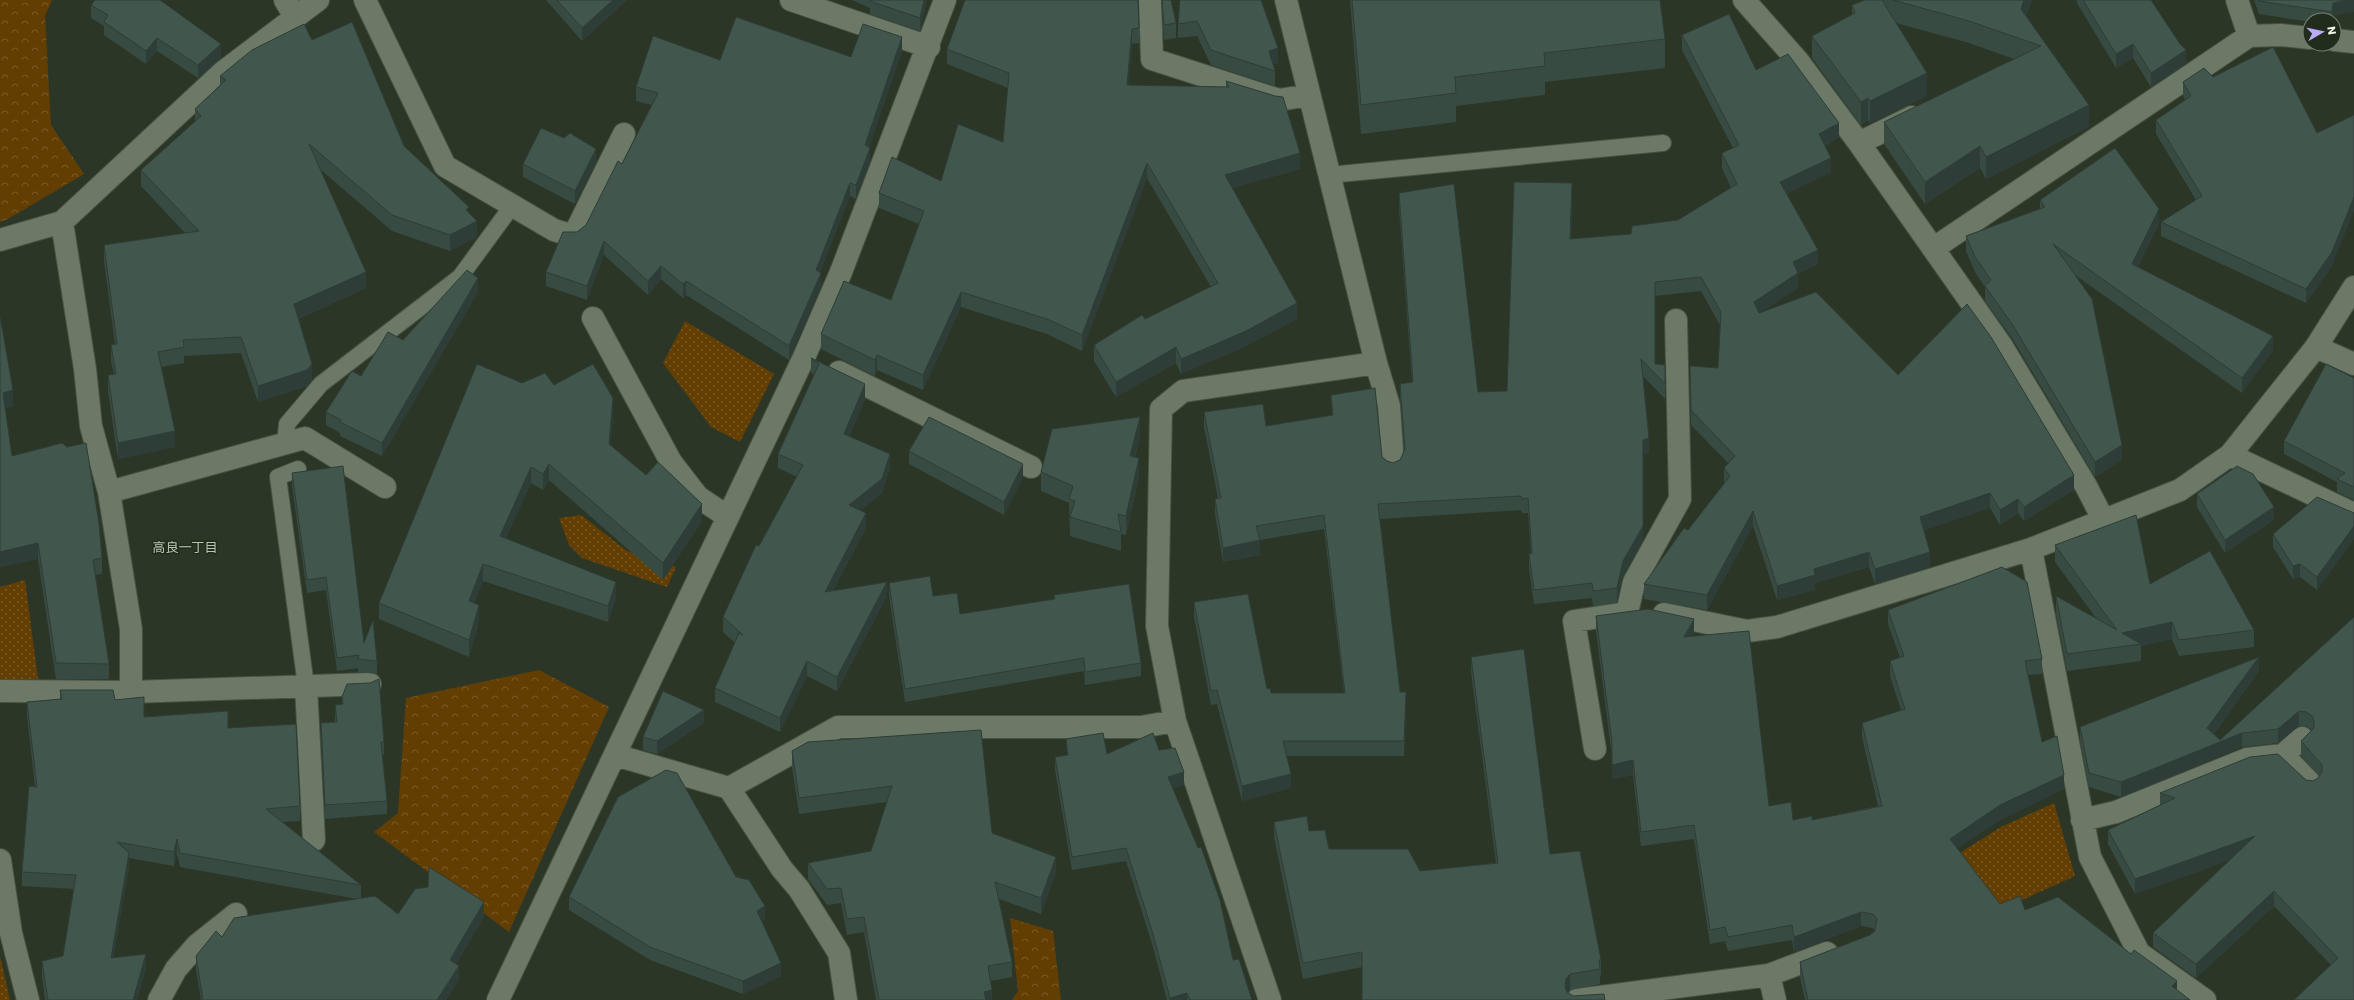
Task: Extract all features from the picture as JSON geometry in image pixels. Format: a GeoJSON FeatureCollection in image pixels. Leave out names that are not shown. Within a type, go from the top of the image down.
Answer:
{"type":"FeatureCollection","features":[{"type":"Feature","properties":{"kind":"street"},"geometry":{"type":"LineString","coordinates":[[0,240],[62,222],[290,9],[318,0]]}},
{"type":"Feature","properties":{"kind":"street"},"geometry":{"type":"LineString","coordinates":[[365,0],[445,166],[554,230],[567,234],[575,233],[624,134]]}},
{"type":"Feature","properties":{"kind":"street"},"geometry":{"type":"LineString","coordinates":[[791,0],[929,46]]}},
{"type":"Feature","properties":{"kind":"street"},"geometry":{"type":"LineString","coordinates":[[498,1000],[804,355],[841,272],[929,46],[945,0]]}},
{"type":"Feature","properties":{"kind":"street"},"geometry":{"type":"LineString","coordinates":[[1150,0],[1152,59],[1279,100],[1309,94]]}},
{"type":"Feature","properties":{"kind":"street"},"geometry":{"type":"LineString","coordinates":[[1286,0],[1376,363],[1389,406],[1393,465]]}},
{"type":"Feature","properties":{"kind":"street"},"geometry":{"type":"LineString","coordinates":[[1744,0],[1798,61],[1859,142],[2001,345],[2086,486],[2104,522]]}},
{"type":"Feature","properties":{"kind":"street"},"geometry":{"type":"LineString","coordinates":[[2237,0],[2249,36]]}},
{"type":"Feature","properties":{"kind":"street"},"geometry":{"type":"LineString","coordinates":[[1934,248],[2249,36],[2281,35],[2302,37]]}},
{"type":"Feature","properties":{"kind":"street"},"geometry":{"type":"LineString","coordinates":[[2342,41],[2354,42]]}},
{"type":"Feature","properties":{"kind":"street"},"geometry":{"type":"LineString","coordinates":[[1859,142],[1932,106]]}},
{"type":"Feature","properties":{"kind":"street"},"geometry":{"type":"LineString","coordinates":[[62,222],[85,369],[91,426],[109,492],[130,629],[131,692]]}},
{"type":"Feature","properties":{"kind":"street"},"geometry":{"type":"LineString","coordinates":[[1595,749],[1574,621],[1648,610],[1747,631],[1777,627],[2032,549],[2104,522],[2180,490],[2230,455],[2316,346],[2354,287]]}},
{"type":"Feature","properties":{"kind":"street"},"geometry":{"type":"LineString","coordinates":[[593,318],[671,462],[698,497],[728,517]]}},
{"type":"Feature","properties":{"kind":"street"},"geometry":{"type":"LineString","coordinates":[[1627,613],[1634,582],[1680,499],[1676,320]]}},
{"type":"Feature","properties":{"kind":"street"},"geometry":{"type":"LineString","coordinates":[[2316,346],[2354,364]]}},
{"type":"Feature","properties":{"kind":"street"},"geometry":{"type":"LineString","coordinates":[[804,355],[1031,467]]}},
{"type":"Feature","properties":{"kind":"street"},"geometry":{"type":"LineString","coordinates":[[1270,1000],[1175,721],[1157,626],[1161,409],[1182,391],[1376,363]]}},
{"type":"Feature","properties":{"kind":"street"},"geometry":{"type":"LineString","coordinates":[[109,492],[305,438],[385,487]]}},
{"type":"Feature","properties":{"kind":"street"},"geometry":{"type":"LineString","coordinates":[[2230,455],[2354,514]]}},
{"type":"Feature","properties":{"kind":"street"},"geometry":{"type":"LineString","coordinates":[[2032,549],[2090,857],[2139,953],[2205,1000]]}},
{"type":"Feature","properties":{"kind":"street"},"geometry":{"type":"LineString","coordinates":[[0,691],[131,692],[370,684]]}},
{"type":"Feature","properties":{"kind":"street"},"geometry":{"type":"LineString","coordinates":[[306,686],[314,840]]}},
{"type":"Feature","properties":{"kind":"street"},"geometry":{"type":"LineString","coordinates":[[729,788],[838,727],[1141,727],[1175,721]]}},
{"type":"Feature","properties":{"kind":"street"},"geometry":{"type":"LineString","coordinates":[[2082,820],[2116,812],[2247,759],[2282,755],[2302,738]]}},
{"type":"Feature","properties":{"kind":"street"},"geometry":{"type":"LineString","coordinates":[[615,755],[729,788],[782,869],[799,889],[839,952],[846,1000]]}},
{"type":"Feature","properties":{"kind":"street"},"geometry":{"type":"LineString","coordinates":[[2282,755],[2310,783]]}},
{"type":"Feature","properties":{"kind":"street"},"geometry":{"type":"LineString","coordinates":[[0,860],[11,934],[28,1000]]}},
{"type":"Feature","properties":{"kind":"street"},"geometry":{"type":"LineString","coordinates":[[159,1000],[176,969],[196,945],[236,914]]}},
{"type":"Feature","properties":{"kind":"street"},"geometry":{"type":"LineString","coordinates":[[1577,1000],[1768,975],[1843,946]]}},
{"type":"Feature","properties":{"kind":"street"},"geometry":{"type":"LineString","coordinates":[[1768,975],[1775,1000]]}},
{"type":"Feature","properties":{"kind":"lane"},"geometry":{"type":"LineString","coordinates":[[1329,175],[1663,143]]}},
{"type":"Feature","properties":{"kind":"lane"},"geometry":{"type":"LineString","coordinates":[[285,444],[287,424],[321,384],[460,277],[512,206]]}},
{"type":"Feature","properties":{"kind":"lane"},"geometry":{"type":"LineString","coordinates":[[298,469],[278,477],[306,686]]}},
{"type":"Feature","properties":{"kind":"green space"},"geometry":{"type":"Polygon","coordinates":[[[0,0],[52,0],[45,16],[51,125],[84,174],[8,219],[0,222],[0,0]]]}},
{"type":"Feature","properties":{"kind":"green space"},"geometry":{"type":"Polygon","coordinates":[[[685,321],[774,374],[740,442],[711,427],[663,363],[685,321]]]}},
{"type":"Feature","properties":{"kind":"green space"},"geometry":{"type":"Polygon","coordinates":[[[581,515],[627,551],[676,567],[667,587],[582,558],[569,545],[559,518],[581,515]]]}},
{"type":"Feature","properties":{"kind":"green space"},"geometry":{"type":"Polygon","coordinates":[[[25,580],[38,679],[0,679],[0,587],[25,580]]]}},
{"type":"Feature","properties":{"kind":"green space"},"geometry":{"type":"Polygon","coordinates":[[[539,670],[609,707],[509,932],[374,832],[398,813],[406,698],[539,670]]]}},
{"type":"Feature","properties":{"kind":"green space"},"geometry":{"type":"Polygon","coordinates":[[[2054,803],[2075,876],[1998,911],[1958,854],[2001,827],[2054,803]]]}},
{"type":"Feature","properties":{"kind":"green space"},"geometry":{"type":"Polygon","coordinates":[[[1010,918],[1053,931],[1061,1000],[1012,1000],[1018,991],[1010,918]]]}},
{"type":"Feature","properties":{"kind":"green space"},"geometry":{"type":"Polygon","coordinates":[[[0,956],[10,1000],[0,1000],[0,956]]]}},
{"type":"Feature","properties":{"kind":"building"},"geometry":{"type":"Polygon","coordinates":[[[95,0],[160,0],[221,44],[198,65],[157,38],[146,51],[104,22],[108,15],[91,5],[95,0]]]}},
{"type":"Feature","properties":{"kind":"building"},"geometry":{"type":"Polygon","coordinates":[[[557,0],[613,0],[582,28],[557,0]]]}},
{"type":"Feature","properties":{"kind":"building"},"geometry":{"type":"Polygon","coordinates":[[[924,0],[920,18],[870,1],[924,0]]]}},
{"type":"Feature","properties":{"kind":"building"},"geometry":{"type":"Polygon","coordinates":[[[965,0],[1138,0],[1139,28],[1132,29],[1127,85],[1229,87],[1226,81],[1283,97],[1300,153],[1225,175],[1297,303],[1246,331],[1181,359],[1176,347],[1116,382],[1094,345],[1142,315],[1145,319],[1218,283],[1147,163],[1082,335],[1047,319],[961,292],[923,375],[877,355],[875,360],[821,334],[844,281],[891,300],[924,211],[879,193],[892,157],[941,181],[958,124],[1003,142],[1009,73],[947,49],[965,0]]]}},
{"type":"Feature","properties":{"kind":"building"},"geometry":{"type":"Polygon","coordinates":[[[1162,0],[1171,0],[1176,23],[1164,25],[1162,0]]]}},
{"type":"Feature","properties":{"kind":"building"},"geometry":{"type":"Polygon","coordinates":[[[1180,0],[1261,0],[1278,48],[1269,51],[1275,71],[1211,50],[1197,21],[1178,24],[1180,0]]]}},
{"type":"Feature","properties":{"kind":"building"},"geometry":{"type":"Polygon","coordinates":[[[1352,0],[1660,0],[1665,39],[1544,53],[1545,66],[1455,77],[1456,93],[1361,105],[1352,0]]]}},
{"type":"Feature","properties":{"kind":"building"},"geometry":{"type":"Polygon","coordinates":[[[1865,0],[1882,0],[1927,73],[1870,101],[1868,98],[1861,102],[1812,36],[1855,13],[1852,5],[1865,0]]]}},
{"type":"Feature","properties":{"kind":"building"},"geometry":{"type":"Polygon","coordinates":[[[1893,0],[2024,0],[2021,9],[2089,105],[1986,157],[1980,146],[1925,182],[1884,122],[2041,46],[1969,21],[1893,0]]]}},
{"type":"Feature","properties":{"kind":"building"},"geometry":{"type":"Polygon","coordinates":[[[2083,0],[2151,0],[2180,44],[2186,50],[2151,73],[2133,44],[2116,54],[2083,0]]]}},
{"type":"Feature","properties":{"kind":"building"},"geometry":{"type":"Polygon","coordinates":[[[2258,0],[2348,0],[2333,3],[2332,12],[2258,0]]]}},
{"type":"Feature","properties":{"kind":"building"},"geometry":{"type":"Polygon","coordinates":[[[1729,14],[1756,70],[1788,54],[1839,123],[1819,134],[1831,158],[1780,182],[1818,250],[1793,262],[1798,273],[1754,302],[1759,313],[1816,292],[1898,375],[1967,304],[1991,337],[2074,475],[2024,507],[2018,499],[2000,510],[1990,493],[1920,517],[1930,552],[1875,569],[1869,552],[1814,569],[1815,575],[1777,586],[1753,511],[1707,595],[1644,584],[1684,528],[1688,530],[1730,476],[1724,468],[1735,456],[1691,410],[1690,366],[1718,368],[1721,312],[1701,277],[1655,282],[1655,364],[1665,365],[1665,384],[1641,359],[1649,438],[1643,440],[1643,526],[1623,561],[1617,588],[1593,591],[1592,583],[1534,590],[1529,554],[1532,553],[1528,498],[1522,499],[1521,496],[1378,504],[1400,692],[1406,692],[1404,741],[1283,741],[1291,774],[1242,786],[1217,690],[1211,691],[1194,602],[1248,594],[1267,689],[1270,688],[1271,693],[1345,693],[1324,515],[1256,526],[1260,540],[1223,548],[1215,499],[1221,498],[1204,412],[1263,404],[1266,426],[1333,415],[1331,395],[1375,388],[1382,457],[1393,463],[1400,460],[1405,449],[1400,384],[1413,382],[1399,193],[1454,184],[1478,392],[1507,391],[1514,182],[1572,183],[1570,239],[1631,234],[1632,226],[1678,220],[1737,184],[1722,153],[1739,145],[1682,35],[1729,14]]]}},
{"type":"Feature","properties":{"kind":"building"},"geometry":{"type":"Polygon","coordinates":[[[736,17],[851,57],[863,24],[902,37],[865,145],[870,148],[856,185],[850,183],[816,270],[821,273],[789,346],[686,281],[683,284],[661,266],[648,281],[604,241],[587,286],[546,272],[563,232],[577,232],[586,225],[618,161],[622,164],[658,93],[636,87],[653,36],[720,60],[736,17]]]}},
{"type":"Feature","properties":{"kind":"building"},"geometry":{"type":"Polygon","coordinates":[[[352,22],[404,146],[469,207],[466,210],[477,221],[450,235],[392,215],[309,144],[366,272],[294,304],[312,364],[307,370],[258,386],[241,337],[183,340],[184,347],[158,352],[175,431],[118,443],[108,375],[116,374],[111,345],[117,344],[104,245],[199,231],[141,170],[201,116],[195,109],[226,80],[220,76],[252,50],[304,24],[312,40],[352,22]]]}},
{"type":"Feature","properties":{"kind":"building"},"geometry":{"type":"Polygon","coordinates":[[[2273,47],[2317,133],[2354,115],[2354,197],[2332,252],[2306,289],[2161,222],[2202,196],[2156,120],[2191,96],[2183,82],[2204,68],[2213,77],[2273,47]]]}},
{"type":"Feature","properties":{"kind":"building"},"geometry":{"type":"Polygon","coordinates":[[[541,128],[564,138],[570,133],[596,149],[575,191],[523,164],[541,128]]]}},
{"type":"Feature","properties":{"kind":"building"},"geometry":{"type":"Polygon","coordinates":[[[2115,148],[2159,209],[2132,264],[2273,336],[2242,378],[2053,244],[2092,299],[2122,445],[2095,462],[2012,324],[1985,286],[1991,280],[1975,257],[1966,236],[2045,207],[2040,200],[2115,148]]]}},
{"type":"Feature","properties":{"kind":"building"},"geometry":{"type":"Polygon","coordinates":[[[467,270],[478,278],[382,443],[340,422],[341,420],[326,412],[352,371],[361,376],[388,332],[403,340],[467,270]]]}},
{"type":"Feature","properties":{"kind":"building"},"geometry":{"type":"Polygon","coordinates":[[[0,316],[13,390],[3,393],[12,456],[62,443],[67,447],[86,443],[99,523],[102,558],[93,560],[109,664],[56,663],[38,543],[0,552],[0,316]]]}},
{"type":"Feature","properties":{"kind":"building"},"geometry":{"type":"Polygon","coordinates":[[[811,358],[865,384],[844,434],[890,454],[882,479],[849,505],[866,513],[825,592],[887,582],[837,677],[807,661],[780,718],[715,688],[739,633],[743,635],[723,617],[756,545],[759,546],[803,465],[778,454],[819,364],[811,358]]]}},
{"type":"Feature","properties":{"kind":"building"},"geometry":{"type":"Polygon","coordinates":[[[477,364],[522,383],[545,373],[554,385],[593,364],[613,398],[609,444],[646,475],[658,462],[702,504],[663,563],[549,464],[543,474],[531,467],[500,536],[616,582],[608,606],[483,564],[469,601],[479,605],[469,640],[379,603],[477,364]]]}},
{"type":"Feature","properties":{"kind":"building"},"geometry":{"type":"Polygon","coordinates":[[[2326,364],[2354,378],[2354,487],[2337,479],[2345,473],[2284,441],[2326,364]]]}},
{"type":"Feature","properties":{"kind":"building"},"geometry":{"type":"Polygon","coordinates":[[[929,417],[1023,464],[1004,502],[909,451],[929,417]]]}},
{"type":"Feature","properties":{"kind":"building"},"geometry":{"type":"Polygon","coordinates":[[[1140,417],[1130,456],[1139,458],[1126,516],[1118,514],[1121,532],[1070,517],[1075,501],[1069,499],[1073,486],[1041,472],[1052,429],[1140,417]]]}},
{"type":"Feature","properties":{"kind":"building"},"geometry":{"type":"Polygon","coordinates":[[[343,466],[364,643],[373,620],[377,661],[358,659],[359,655],[337,658],[326,577],[307,580],[292,473],[343,466]]]}},
{"type":"Feature","properties":{"kind":"building"},"geometry":{"type":"Polygon","coordinates":[[[2237,466],[2253,474],[2274,507],[2225,540],[2197,494],[2237,466]]]}},
{"type":"Feature","properties":{"kind":"building"},"geometry":{"type":"Polygon","coordinates":[[[2317,497],[2354,513],[2354,526],[2317,577],[2300,564],[2293,566],[2273,534],[2317,497]]]}},
{"type":"Feature","properties":{"kind":"building"},"geometry":{"type":"Polygon","coordinates":[[[2136,515],[2150,584],[2210,551],[2254,630],[2179,640],[2172,622],[2122,633],[2141,644],[2067,654],[2056,596],[2117,630],[2055,545],[2136,515]]]}},
{"type":"Feature","properties":{"kind":"building"},"geometry":{"type":"Polygon","coordinates":[[[2002,567],[2027,582],[2042,659],[2025,661],[2042,742],[2057,736],[2064,775],[2000,805],[1950,839],[2000,904],[2020,896],[2025,910],[2058,897],[2131,954],[2134,950],[2177,981],[2172,986],[2190,1000],[1808,1000],[1800,962],[1870,935],[1875,931],[1877,919],[1873,914],[1861,912],[1794,937],[1792,925],[1728,937],[1725,927],[1710,930],[1694,825],[1641,832],[1633,760],[1612,765],[1612,742],[1596,616],[1648,609],[1694,619],[1684,637],[1749,631],[1769,806],[1791,802],[1793,820],[1812,816],[1812,820],[1882,806],[1862,723],[1905,709],[1890,661],[1904,656],[1888,610],[2002,567]]]}},
{"type":"Feature","properties":{"kind":"building"},"geometry":{"type":"Polygon","coordinates":[[[930,576],[933,596],[957,593],[960,614],[1055,599],[1054,595],[1129,584],[1141,663],[1085,672],[1084,658],[905,689],[889,583],[930,576]]]}},
{"type":"Feature","properties":{"kind":"building"},"geometry":{"type":"Polygon","coordinates":[[[2354,617],[2354,1000],[2294,1000],[2338,958],[2274,891],[2196,964],[2153,933],[2255,836],[2135,879],[2108,830],[2175,798],[2160,793],[2250,757],[2278,754],[2306,780],[2313,781],[2318,778],[2322,772],[2322,765],[2301,741],[2314,728],[2312,716],[2306,712],[2299,711],[2278,729],[2242,733],[2121,782],[2089,773],[2080,727],[2259,657],[2207,728],[2220,740],[2354,617]]]}},
{"type":"Feature","properties":{"kind":"building"},"geometry":{"type":"Polygon","coordinates":[[[1524,649],[1550,854],[1580,851],[1601,960],[1599,960],[1600,969],[1570,974],[1566,979],[1565,987],[1567,992],[1573,996],[1604,994],[1605,1000],[1362,1000],[1362,952],[1303,963],[1274,822],[1307,816],[1309,831],[1325,830],[1329,849],[1408,849],[1420,871],[1498,863],[1471,657],[1524,649]]]}},
{"type":"Feature","properties":{"kind":"building"},"geometry":{"type":"Polygon","coordinates":[[[379,679],[384,742],[381,742],[387,801],[325,805],[321,723],[337,722],[335,705],[343,704],[342,697],[347,684],[370,683],[379,679]]]}},
{"type":"Feature","properties":{"kind":"building"},"geometry":{"type":"Polygon","coordinates":[[[60,690],[113,690],[115,700],[144,697],[144,717],[228,711],[228,728],[296,724],[300,806],[266,809],[361,885],[180,853],[177,839],[174,852],[117,842],[129,853],[111,958],[146,954],[133,1000],[48,1000],[42,961],[63,956],[76,875],[22,872],[29,786],[37,787],[27,702],[62,699],[60,690]]]}},
{"type":"Feature","properties":{"kind":"building"},"geometry":{"type":"Polygon","coordinates":[[[663,691],[704,710],[657,741],[643,737],[663,691]]]}},
{"type":"Feature","properties":{"kind":"building"},"geometry":{"type":"Polygon","coordinates":[[[981,730],[992,833],[1056,857],[1041,898],[995,882],[1012,962],[988,966],[992,990],[984,992],[986,1000],[879,1000],[864,917],[847,919],[841,888],[827,889],[808,863],[871,851],[892,786],[799,798],[792,751],[808,742],[981,730]]]}},
{"type":"Feature","properties":{"kind":"building"},"geometry":{"type":"Polygon","coordinates":[[[1103,733],[1107,754],[1153,733],[1159,750],[1175,748],[1184,772],[1168,777],[1198,848],[1201,847],[1220,900],[1233,960],[1239,959],[1252,1000],[1190,1000],[1187,993],[1170,998],[1153,934],[1126,848],[1072,857],[1055,757],[1068,755],[1066,739],[1103,733]]]}},
{"type":"Feature","properties":{"kind":"building"},"geometry":{"type":"Polygon","coordinates":[[[666,770],[677,773],[736,877],[749,880],[765,906],[757,911],[781,963],[743,981],[650,947],[569,897],[618,797],[666,770]]]}},
{"type":"Feature","properties":{"kind":"building"},"geometry":{"type":"Polygon","coordinates":[[[429,867],[484,902],[450,960],[459,966],[437,1000],[203,1000],[196,956],[216,931],[222,937],[234,918],[375,896],[398,914],[415,889],[428,887],[429,867]]]}},
{"type":"Feature","properties":{"kind":"district","name":"高良一丁目"},"geometry":{"type":"Point","coordinates":[185,547]}}]}
